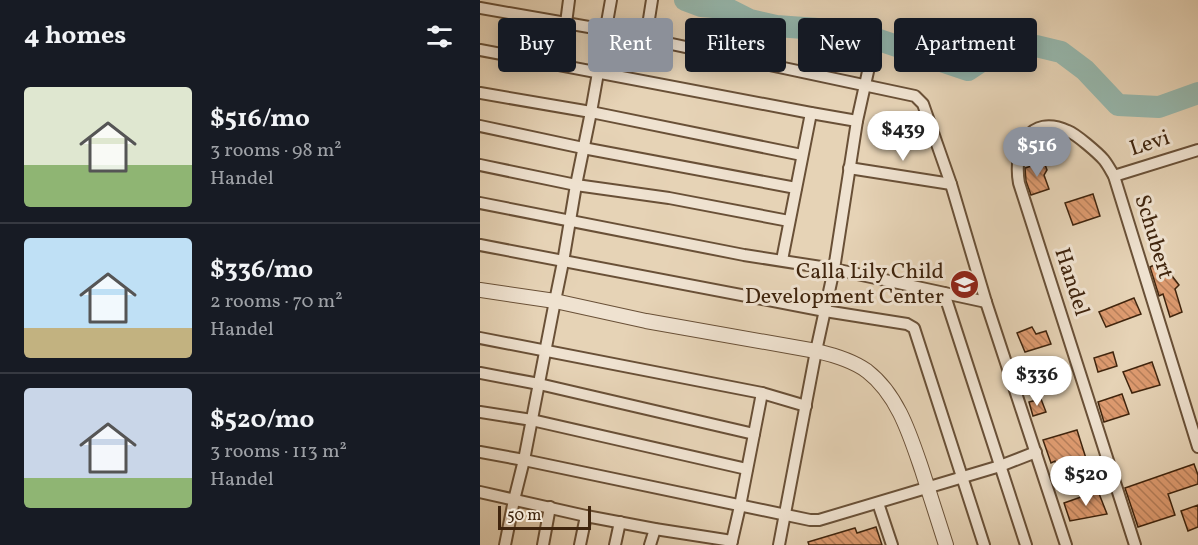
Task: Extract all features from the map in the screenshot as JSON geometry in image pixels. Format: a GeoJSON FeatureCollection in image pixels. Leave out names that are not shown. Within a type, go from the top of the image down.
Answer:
{"type":"FeatureCollection","features":[{"type":"Feature","properties":{"kind":"street"},"geometry":{"type":"LineString","coordinates":[[567,18],[569,0]]}},
{"type":"Feature","properties":{"kind":"street"},"geometry":{"type":"LineString","coordinates":[[608,18],[611,0]]}},
{"type":"Feature","properties":{"kind":"street"},"geometry":{"type":"LineString","coordinates":[[649,18],[652,0]]}},
{"type":"Feature","properties":{"kind":"street"},"geometry":{"type":"LineString","coordinates":[[480,8],[537,18]]}},
{"type":"Feature","properties":{"kind":"street"},"geometry":{"type":"LineString","coordinates":[[673,44],[866,85],[920,99],[951,184],[986,302],[1066,545]]}},
{"type":"Feature","properties":{"kind":"street"},"geometry":{"type":"LineString","coordinates":[[480,50],[857,121]]}},
{"type":"Feature","properties":{"kind":"street"},"geometry":{"type":"LineString","coordinates":[[779,545],[834,269],[857,121],[868,72]]}},
{"type":"Feature","properties":{"kind":"street"},"geometry":{"type":"LineString","coordinates":[[505,545],[564,262],[576,185],[598,73]]}},
{"type":"Feature","properties":{"kind":"street"},"geometry":{"type":"LineString","coordinates":[[480,93],[591,112],[802,155]]}},
{"type":"Feature","properties":{"kind":"street"},"geometry":{"type":"LineString","coordinates":[[782,261],[811,113]]}},
{"type":"Feature","properties":{"kind":"street"},"geometry":{"type":"LineString","coordinates":[[480,126],[796,188]]}},
{"type":"Feature","properties":{"kind":"street","name":"Handel"},"geometry":{"type":"LineString","coordinates":[[1114,176],[1105,161],[1071,132],[1057,127],[1044,126],[1033,131],[1025,139],[1017,161],[1021,190],[1135,545]]}},
{"type":"Feature","properties":{"kind":"street","name":"Levi"},"geometry":{"type":"LineString","coordinates":[[1114,176],[1198,150]]}},
{"type":"Feature","properties":{"kind":"street"},"geometry":{"type":"LineString","coordinates":[[480,165],[576,185],[669,198],[789,221]]}},
{"type":"Feature","properties":{"kind":"street"},"geometry":{"type":"LineString","coordinates":[[849,168],[951,184]]}},
{"type":"Feature","properties":{"kind":"street","name":"Schubert"},"geometry":{"type":"LineString","coordinates":[[1114,176],[1198,447]]}},
{"type":"Feature","properties":{"kind":"street"},"geometry":{"type":"LineString","coordinates":[[480,203],[714,249],[834,269],[986,302]]}},
{"type":"Feature","properties":{"kind":"street"},"geometry":{"type":"LineString","coordinates":[[480,245],[825,311],[908,324],[914,328],[984,545]]}},
{"type":"Feature","properties":{"kind":"street"},"geometry":{"type":"LineString","coordinates":[[480,290],[555,301],[646,321],[816,351],[838,356],[866,370],[888,392],[904,421],[946,545]]}},
{"type":"Feature","properties":{"kind":"street"},"geometry":{"type":"LineString","coordinates":[[944,293],[1026,545]]}},
{"type":"Feature","properties":{"kind":"street"},"geometry":{"type":"LineString","coordinates":[[480,338],[762,393],[806,406]]}},
{"type":"Feature","properties":{"kind":"street"},"geometry":{"type":"LineString","coordinates":[[480,373],[539,384],[754,434]]}},
{"type":"Feature","properties":{"kind":"street"},"geometry":{"type":"LineString","coordinates":[[480,492],[586,516],[731,543],[762,393]]}},
{"type":"Feature","properties":{"kind":"street"},"geometry":{"type":"LineString","coordinates":[[480,412],[532,420],[747,469]]}},
{"type":"Feature","properties":{"kind":"street"},"geometry":{"type":"LineString","coordinates":[[480,452],[740,506],[819,520],[928,488],[1036,452]]}},
{"type":"Feature","properties":{"kind":"street"},"geometry":{"type":"LineString","coordinates":[[878,503],[892,545]]}},
{"type":"Feature","properties":{"kind":"street"},"geometry":{"type":"LineString","coordinates":[[543,545],[550,507]]}},
{"type":"Feature","properties":{"kind":"street"},"geometry":{"type":"LineString","coordinates":[[580,545],[586,516]]}},
{"type":"Feature","properties":{"kind":"street"},"geometry":{"type":"LineString","coordinates":[[615,545],[620,522]]}},
{"type":"Feature","properties":{"kind":"street"},"geometry":{"type":"LineString","coordinates":[[650,545],[655,529]]}},
{"type":"Feature","properties":{"kind":"building"},"geometry":{"type":"Polygon","coordinates":[[[1044,162],[1047,170],[1044,175],[1049,189],[1031,195],[1026,181],[1025,168],[1044,162]]]}},
{"type":"Feature","properties":{"kind":"building"},"geometry":{"type":"Polygon","coordinates":[[[1093,194],[1100,216],[1073,225],[1065,203],[1093,194]]]}},
{"type":"Feature","properties":{"kind":"building"},"geometry":{"type":"Polygon","coordinates":[[[1154,265],[1156,270],[1165,267],[1179,285],[1175,289],[1182,312],[1170,317],[1163,294],[1159,296],[1150,267],[1154,265]]]}},
{"type":"Feature","properties":{"kind":"building"},"geometry":{"type":"Polygon","coordinates":[[[1134,298],[1141,314],[1106,327],[1099,312],[1134,298]]]}},
{"type":"Feature","properties":{"kind":"building"},"geometry":{"type":"Polygon","coordinates":[[[1032,327],[1036,334],[1046,331],[1051,344],[1025,352],[1017,333],[1032,327]]]}},
{"type":"Feature","properties":{"kind":"building"},"geometry":{"type":"Polygon","coordinates":[[[1113,352],[1117,366],[1098,372],[1094,358],[1113,352]]]}},
{"type":"Feature","properties":{"kind":"building"},"geometry":{"type":"Polygon","coordinates":[[[1152,362],[1160,385],[1132,393],[1123,372],[1152,362]]]}},
{"type":"Feature","properties":{"kind":"building"},"geometry":{"type":"Polygon","coordinates":[[[1058,363],[1060,373],[1051,376],[1048,365],[1058,363]]]}},
{"type":"Feature","properties":{"kind":"building"},"geometry":{"type":"Polygon","coordinates":[[[1122,394],[1129,414],[1104,422],[1098,402],[1122,394]]]}},
{"type":"Feature","properties":{"kind":"building"},"geometry":{"type":"Polygon","coordinates":[[[1041,399],[1046,412],[1033,416],[1029,402],[1041,399]]]}},
{"type":"Feature","properties":{"kind":"building"},"geometry":{"type":"Polygon","coordinates":[[[1077,430],[1090,471],[1061,481],[1055,461],[1051,463],[1043,440],[1077,430]]]}},
{"type":"Feature","properties":{"kind":"building"},"geometry":{"type":"Polygon","coordinates":[[[1194,464],[1198,484],[1168,494],[1175,515],[1138,527],[1125,488],[1194,464]]]}},
{"type":"Feature","properties":{"kind":"building"},"geometry":{"type":"Polygon","coordinates":[[[1098,491],[1107,514],[1070,521],[1064,503],[1098,491]]]}},
{"type":"Feature","properties":{"kind":"building"},"geometry":{"type":"Polygon","coordinates":[[[1198,505],[1198,527],[1188,531],[1181,511],[1198,505]]]}},
{"type":"Feature","properties":{"kind":"building"},"geometry":{"type":"Polygon","coordinates":[[[876,527],[882,545],[809,545],[808,542],[855,528],[857,533],[876,527]]]}},
{"type":"Feature","properties":{"kind":"waterway"},"geometry":{"type":"LineString","coordinates":[[685,0],[701,6],[726,8],[750,20],[776,26],[857,34],[968,70],[986,58],[1013,48],[1036,46],[1061,52],[1085,70],[1118,105],[1159,107],[1198,93]]}},
{"type":"Feature","properties":{"kind":"place","name":"Calla Lily Child Development Center"},"geometry":{"type":"Point","coordinates":[965,285]}}]}
